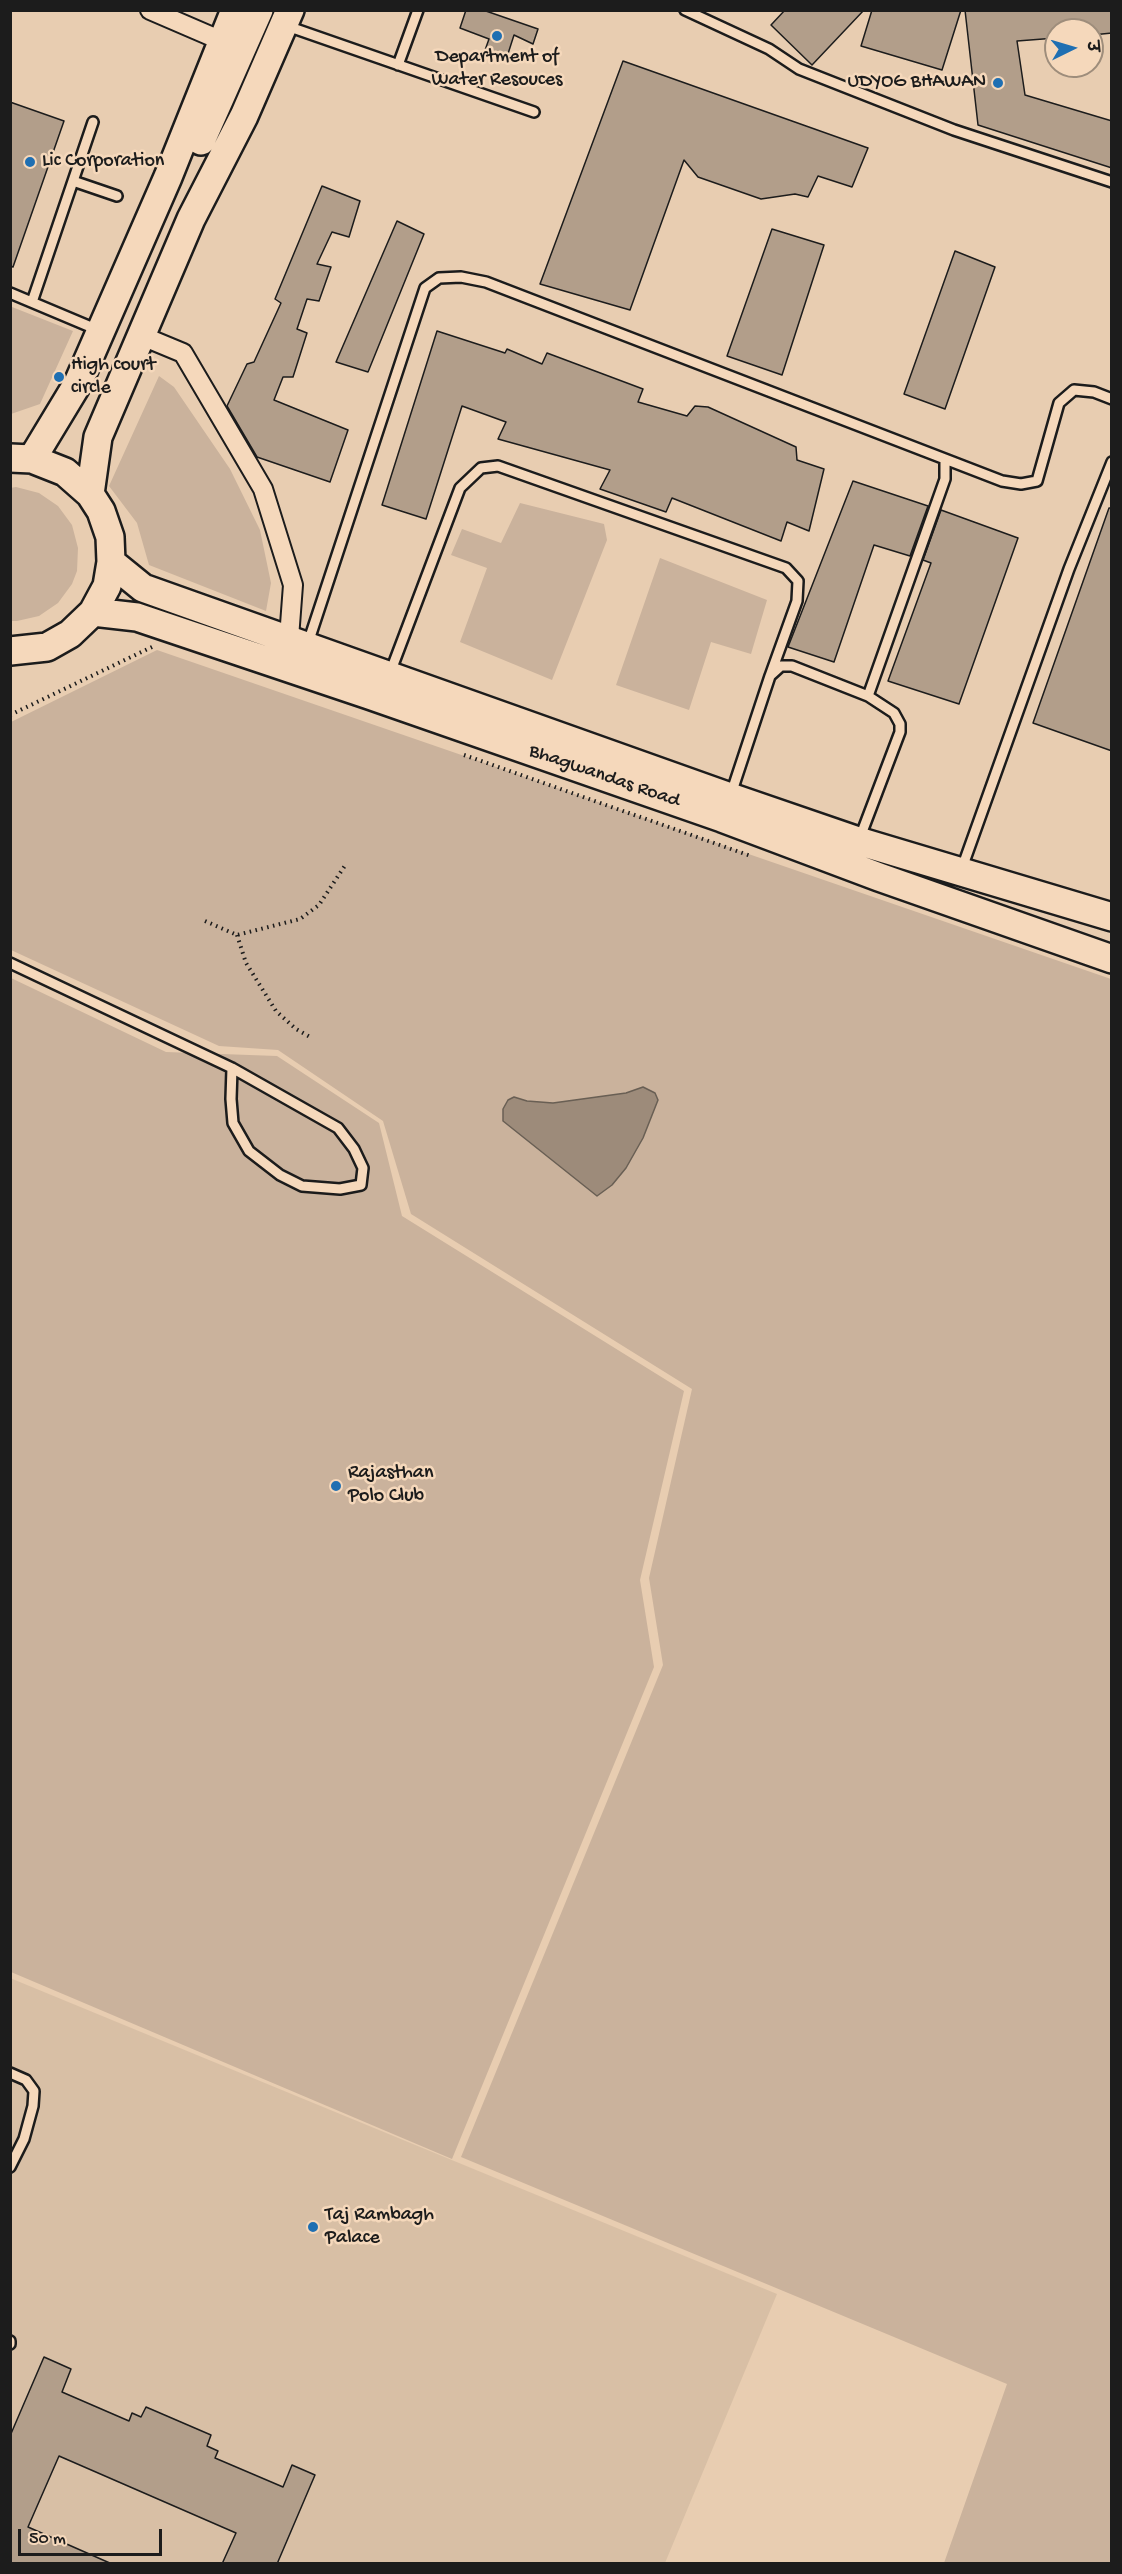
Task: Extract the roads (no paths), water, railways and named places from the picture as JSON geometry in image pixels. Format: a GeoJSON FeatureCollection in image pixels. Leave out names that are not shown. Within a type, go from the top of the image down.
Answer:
{"type":"FeatureCollection","features":[{"type":"Feature","properties":{"kind":"street"},"geometry":{"type":"LineString","coordinates":[[150,10],[222,41]]}},
{"type":"Feature","properties":{"kind":"street"},"geometry":{"type":"LineString","coordinates":[[13,655],[47,646],[70,634],[93,612],[107,586],[111,562],[110,537],[101,511],[90,494],[65,472],[21,459],[78,383],[168,177],[235,10]]}},
{"type":"Feature","properties":{"kind":"street"},"geometry":{"type":"LineString","coordinates":[[168,177],[189,168],[259,10]]}},
{"type":"Feature","properties":{"kind":"street"},"geometry":{"type":"LineString","coordinates":[[90,494],[98,437],[191,219],[244,116],[287,18]]}},
{"type":"Feature","properties":{"kind":"street"},"geometry":{"type":"LineString","coordinates":[[142,336],[183,353],[263,489],[293,585],[298,642]]}},
{"type":"Feature","properties":{"kind":"street","name":"Bhagwandas Road"},"geometry":{"type":"LineString","coordinates":[[111,562],[143,588],[730,797],[858,841],[1112,917]]}},
{"type":"Feature","properties":{"kind":"street","name":"Bhagwandas Road"},"geometry":{"type":"LineString","coordinates":[[93,612],[137,617],[347,687],[711,814],[879,878],[1112,959]]}},
{"type":"Feature","properties":{"kind":"lane"},"geometry":{"type":"LineString","coordinates":[[398,65],[417,10]]}},
{"type":"Feature","properties":{"kind":"lane"},"geometry":{"type":"LineString","coordinates":[[685,10],[769,49],[799,69],[954,130],[1112,182]]}},
{"type":"Feature","properties":{"kind":"lane"},"geometry":{"type":"LineString","coordinates":[[287,18],[398,65],[534,112]]}},
{"type":"Feature","properties":{"kind":"lane"},"geometry":{"type":"LineString","coordinates":[[32,302],[93,122]]}},
{"type":"Feature","properties":{"kind":"lane"},"geometry":{"type":"LineString","coordinates":[[73,181],[117,196]]}},
{"type":"Feature","properties":{"kind":"lane"},"geometry":{"type":"LineString","coordinates":[[298,642],[425,288],[439,278],[461,277],[486,282],[1002,481],[1021,484],[1037,481],[1059,403],[1074,390],[1094,392],[1112,399]]}},
{"type":"Feature","properties":{"kind":"lane"},"geometry":{"type":"LineString","coordinates":[[10,293],[101,331]]}},
{"type":"Feature","properties":{"kind":"lane"},"geometry":{"type":"LineString","coordinates":[[868,696],[945,479],[945,459]]}},
{"type":"Feature","properties":{"kind":"lane"},"geometry":{"type":"LineString","coordinates":[[961,872],[1069,568],[1112,462]]}},
{"type":"Feature","properties":{"kind":"lane"},"geometry":{"type":"LineString","coordinates":[[389,676],[460,488],[481,468],[498,466],[786,568],[798,580],[797,601],[730,797]]}},
{"type":"Feature","properties":{"kind":"lane"},"geometry":{"type":"LineString","coordinates":[[770,676],[781,666],[792,666],[868,696],[894,713],[900,724],[900,732],[858,841]]}},
{"type":"Feature","properties":{"kind":"lane"},"geometry":{"type":"LineString","coordinates":[[10,963],[232,1068],[338,1128],[354,1149],[363,1168],[360,1185],[340,1189],[302,1186],[280,1175],[249,1151],[233,1123],[232,1068]]}},
{"type":"Feature","properties":{"kind":"lane"},"geometry":{"type":"LineString","coordinates":[[10,2073],[26,2080],[34,2091],[33,2106],[24,2139],[10,2167]]}},
{"type":"Feature","properties":{"kind":"place","name":"Department of Water Resouces"},"geometry":{"type":"Point","coordinates":[497,36]}},
{"type":"Feature","properties":{"kind":"place","name":"UDYOG BHAWAN"},"geometry":{"type":"Point","coordinates":[998,83]}},
{"type":"Feature","properties":{"kind":"place","name":"Lic Corporation"},"geometry":{"type":"Point","coordinates":[30,162]}},
{"type":"Feature","properties":{"kind":"place","name":"High court circle"},"geometry":{"type":"Point","coordinates":[59,377]}},
{"type":"Feature","properties":{"kind":"place","name":"Rajasthan Polo Club"},"geometry":{"type":"Point","coordinates":[336,1486]}},
{"type":"Feature","properties":{"kind":"place","name":"Taj Rambagh Palace"},"geometry":{"type":"Point","coordinates":[313,2227]}}]}
